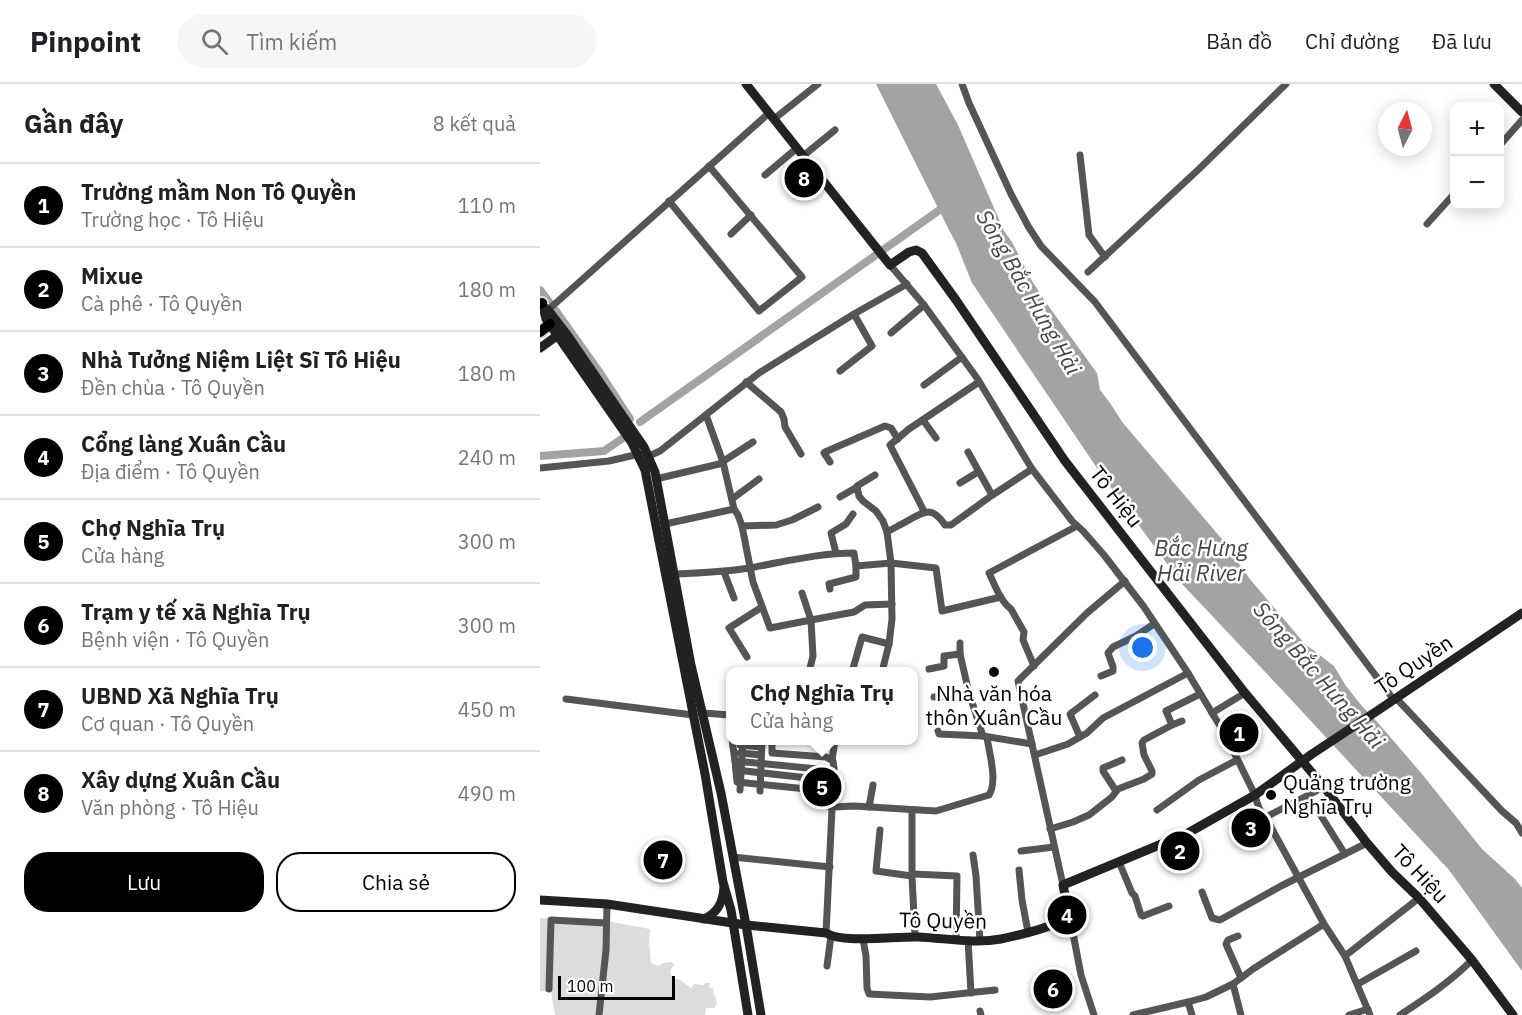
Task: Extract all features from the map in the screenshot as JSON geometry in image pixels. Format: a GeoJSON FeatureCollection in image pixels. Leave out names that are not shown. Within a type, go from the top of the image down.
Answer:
{"type":"FeatureCollection","features":[{"type":"Feature","properties":{"kind":"main road"},"geometry":{"type":"LineString","coordinates":[[746,84],[888,263]]}},
{"type":"Feature","properties":{"kind":"main road"},"geometry":{"type":"LineString","coordinates":[[1494,84],[1522,112]]}},
{"type":"Feature","properties":{"kind":"main road","name":"Tô Hiệu"},"geometry":{"type":"LineString","coordinates":[[888,263],[909,252],[916,250],[922,253],[1065,461],[1245,693],[1324,787],[1367,843],[1419,898],[1472,960],[1513,1015]]}},
{"type":"Feature","properties":{"kind":"main road"},"geometry":{"type":"LineString","coordinates":[[543,304],[544,313],[550,324],[643,456],[656,479],[724,891],[720,906],[713,915],[701,919]]}},
{"type":"Feature","properties":{"kind":"main road"},"geometry":{"type":"LineString","coordinates":[[543,304],[568,336],[644,447],[643,456],[649,488],[671,575]]}},
{"type":"Feature","properties":{"kind":"main road"},"geometry":{"type":"LineString","coordinates":[[540,332],[550,324]]}},
{"type":"Feature","properties":{"kind":"main road"},"geometry":{"type":"LineString","coordinates":[[540,348],[558,335]]}},
{"type":"Feature","properties":{"kind":"main road","name":"Tô Quyền"},"geometry":{"type":"LineString","coordinates":[[1064,885],[1188,833],[1255,795],[1522,613]]}},
{"type":"Feature","properties":{"kind":"main road"},"geometry":{"type":"LineString","coordinates":[[696,713],[733,857],[761,1015]]}},
{"type":"Feature","properties":{"kind":"main road"},"geometry":{"type":"LineString","coordinates":[[720,860],[733,857]]}},
{"type":"Feature","properties":{"kind":"main road"},"geometry":{"type":"LineString","coordinates":[[723,882],[730,904],[748,1015]]}},
{"type":"Feature","properties":{"kind":"main road"},"geometry":{"type":"LineString","coordinates":[[1064,885],[1066,900],[1063,911],[1067,921]]}},
{"type":"Feature","properties":{"kind":"main road","name":"Tô Quyền"},"geometry":{"type":"LineString","coordinates":[[540,900],[607,904],[701,919],[863,939],[915,937],[980,941],[1001,939],[1067,921]]}},
{"type":"Feature","properties":{"kind":"street"},"geometry":{"type":"LineString","coordinates":[[543,304],[709,166],[772,116],[818,84]]}},
{"type":"Feature","properties":{"kind":"street"},"geometry":{"type":"LineString","coordinates":[[962,84],[1011,194],[1041,246],[1095,302],[1395,699],[1516,823],[1522,833]]}},
{"type":"Feature","properties":{"kind":"street"},"geometry":{"type":"LineString","coordinates":[[1088,272],[1286,84]]}},
{"type":"Feature","properties":{"kind":"street"},"geometry":{"type":"LineString","coordinates":[[1504,140],[1522,120]]}},
{"type":"Feature","properties":{"kind":"street"},"geometry":{"type":"LineString","coordinates":[[803,156],[835,130]]}},
{"type":"Feature","properties":{"kind":"street"},"geometry":{"type":"LineString","coordinates":[[765,175],[796,148]]}},
{"type":"Feature","properties":{"kind":"street"},"geometry":{"type":"LineString","coordinates":[[1080,155],[1089,236],[1105,257]]}},
{"type":"Feature","properties":{"kind":"street"},"geometry":{"type":"LineString","coordinates":[[669,201],[759,311],[802,277],[709,166]]}},
{"type":"Feature","properties":{"kind":"street"},"geometry":{"type":"LineString","coordinates":[[1427,224],[1450,199]]}},
{"type":"Feature","properties":{"kind":"street"},"geometry":{"type":"LineString","coordinates":[[731,234],[751,216]]}},
{"type":"Feature","properties":{"kind":"street"},"geometry":{"type":"LineString","coordinates":[[888,263],[924,305],[962,357],[1032,469],[1072,521],[1125,581],[1188,673],[1226,736],[1264,818],[1324,924],[1345,956],[1369,1012],[1349,1015]]}},
{"type":"Feature","properties":{"kind":"street"},"geometry":{"type":"LineString","coordinates":[[540,468],[643,456],[660,451],[759,373],[907,284]]}},
{"type":"Feature","properties":{"kind":"street"},"geometry":{"type":"LineString","coordinates":[[891,333],[924,305]]}},
{"type":"Feature","properties":{"kind":"street"},"geometry":{"type":"LineString","coordinates":[[840,371],[872,346],[854,314]]}},
{"type":"Feature","properties":{"kind":"street"},"geometry":{"type":"LineString","coordinates":[[924,385],[962,357]]}},
{"type":"Feature","properties":{"kind":"street"},"geometry":{"type":"LineString","coordinates":[[746,382],[781,412],[785,427],[801,454]]}},
{"type":"Feature","properties":{"kind":"street"},"geometry":{"type":"LineString","coordinates":[[924,511],[890,445],[909,429],[979,382]]}},
{"type":"Feature","properties":{"kind":"street"},"geometry":{"type":"LineString","coordinates":[[706,415],[723,462],[734,509],[742,526],[753,582],[770,628],[854,612],[865,605],[892,604]]}},
{"type":"Feature","properties":{"kind":"street"},"geometry":{"type":"LineString","coordinates":[[923,420],[936,438]]}},
{"type":"Feature","properties":{"kind":"street"},"geometry":{"type":"LineString","coordinates":[[830,462],[825,452],[885,426],[891,428],[898,439]]}},
{"type":"Feature","properties":{"kind":"street"},"geometry":{"type":"LineString","coordinates":[[656,479],[723,462],[753,442]]}},
{"type":"Feature","properties":{"kind":"street"},"geometry":{"type":"LineString","coordinates":[[968,453],[992,495]]}},
{"type":"Feature","properties":{"kind":"street"},"geometry":{"type":"LineString","coordinates":[[887,532],[924,511],[933,513],[948,526],[1032,469]]}},
{"type":"Feature","properties":{"kind":"street"},"geometry":{"type":"LineString","coordinates":[[960,483],[978,472]]}},
{"type":"Feature","properties":{"kind":"street"},"geometry":{"type":"LineString","coordinates":[[840,496],[875,475]]}},
{"type":"Feature","properties":{"kind":"street"},"geometry":{"type":"LineString","coordinates":[[732,499],[759,479]]}},
{"type":"Feature","properties":{"kind":"street"},"geometry":{"type":"LineString","coordinates":[[857,487],[859,496],[876,511],[887,532],[891,563],[892,619],[883,667]]}},
{"type":"Feature","properties":{"kind":"street"},"geometry":{"type":"LineString","coordinates":[[742,526],[776,525],[818,507]]}},
{"type":"Feature","properties":{"kind":"street"},"geometry":{"type":"LineString","coordinates":[[665,524],[734,509]]}},
{"type":"Feature","properties":{"kind":"street"},"geometry":{"type":"LineString","coordinates":[[836,553],[831,532],[846,524],[853,514]]}},
{"type":"Feature","properties":{"kind":"street"},"geometry":{"type":"LineString","coordinates":[[1034,666],[1023,640],[1024,632],[1011,609],[1000,597],[988,573],[1077,526]]}},
{"type":"Feature","properties":{"kind":"street"},"geometry":{"type":"LineString","coordinates":[[671,575],[724,572],[836,553],[854,553],[856,577],[829,584],[830,589]]}},
{"type":"Feature","properties":{"kind":"street"},"geometry":{"type":"LineString","coordinates":[[856,566],[891,563],[936,568],[942,611],[1000,597]]}},
{"type":"Feature","properties":{"kind":"street"},"geometry":{"type":"LineString","coordinates":[[724,572],[734,598]]}},
{"type":"Feature","properties":{"kind":"street"},"geometry":{"type":"LineString","coordinates":[[1064,885],[1018,681],[1125,581]]}},
{"type":"Feature","properties":{"kind":"street"},"geometry":{"type":"LineString","coordinates":[[802,593],[811,620],[813,656],[810,667]]}},
{"type":"Feature","properties":{"kind":"street"},"geometry":{"type":"LineString","coordinates":[[721,632],[762,607]]}},
{"type":"Feature","properties":{"kind":"street"},"geometry":{"type":"LineString","coordinates":[[1101,676],[1113,671],[1108,653],[1113,647],[1154,624]]}},
{"type":"Feature","properties":{"kind":"street"},"geometry":{"type":"LineString","coordinates":[[729,628],[747,657]]}},
{"type":"Feature","properties":{"kind":"street"},"geometry":{"type":"LineString","coordinates":[[853,667],[862,637],[889,644]]}},
{"type":"Feature","properties":{"kind":"street"},"geometry":{"type":"LineString","coordinates":[[738,750],[761,763],[818,769],[815,803],[833,807],[936,811],[989,795],[993,783],[985,737],[969,693],[960,654],[960,643]]}},
{"type":"Feature","properties":{"kind":"street"},"geometry":{"type":"LineString","coordinates":[[929,669],[944,666],[944,656],[960,654]]}},
{"type":"Feature","properties":{"kind":"street"},"geometry":{"type":"LineString","coordinates":[[1035,755],[1068,744],[1087,733],[1103,718],[1188,673]]}},
{"type":"Feature","properties":{"kind":"street"},"geometry":{"type":"LineString","coordinates":[[934,697],[969,693]]}},
{"type":"Feature","properties":{"kind":"street"},"geometry":{"type":"LineString","coordinates":[[1212,713],[1245,693]]}},
{"type":"Feature","properties":{"kind":"street"},"geometry":{"type":"LineString","coordinates":[[1080,737],[1070,714],[1095,694]]}},
{"type":"Feature","properties":{"kind":"street"},"geometry":{"type":"LineString","coordinates":[[1172,725],[1166,711],[1200,694]]}},
{"type":"Feature","properties":{"kind":"street"},"geometry":{"type":"LineString","coordinates":[[566,699],[726,715]]}},
{"type":"Feature","properties":{"kind":"street"},"geometry":{"type":"LineString","coordinates":[[1050,829],[1089,815],[1112,797],[1116,791],[1152,774],[1142,743],[1182,721]]}},
{"type":"Feature","properties":{"kind":"street"},"geometry":{"type":"LineString","coordinates":[[938,731],[939,734],[985,737],[1032,744]]}},
{"type":"Feature","properties":{"kind":"street"},"geometry":{"type":"LineString","coordinates":[[771,787],[775,765],[772,745]]}},
{"type":"Feature","properties":{"kind":"street"},"geometry":{"type":"LineString","coordinates":[[826,966],[834,745]]}},
{"type":"Feature","properties":{"kind":"street"},"geometry":{"type":"LineString","coordinates":[[738,750],[761,748],[760,788]]}},
{"type":"Feature","properties":{"kind":"street"},"geometry":{"type":"LineString","coordinates":[[738,750],[737,782],[741,786],[817,790]]}},
{"type":"Feature","properties":{"kind":"street"},"geometry":{"type":"LineString","coordinates":[[772,753],[826,757],[832,760]]}},
{"type":"Feature","properties":{"kind":"street"},"geometry":{"type":"LineString","coordinates":[[1116,791],[1103,771],[1104,768],[1122,760]]}},
{"type":"Feature","properties":{"kind":"street"},"geometry":{"type":"LineString","coordinates":[[1157,810],[1199,780],[1237,760]]}},
{"type":"Feature","properties":{"kind":"street"},"geometry":{"type":"LineString","coordinates":[[788,787],[790,766]]}},
{"type":"Feature","properties":{"kind":"street"},"geometry":{"type":"LineString","coordinates":[[802,789],[805,768]]}},
{"type":"Feature","properties":{"kind":"street"},"geometry":{"type":"LineString","coordinates":[[739,771],[817,779]]}},
{"type":"Feature","properties":{"kind":"street"},"geometry":{"type":"LineString","coordinates":[[869,807],[873,785]]}},
{"type":"Feature","properties":{"kind":"street"},"geometry":{"type":"LineString","coordinates":[[1264,818],[1324,787]]}},
{"type":"Feature","properties":{"kind":"street"},"geometry":{"type":"LineString","coordinates":[[1308,795],[1344,854]]}},
{"type":"Feature","properties":{"kind":"street"},"geometry":{"type":"LineString","coordinates":[[912,810],[915,937]]}},
{"type":"Feature","properties":{"kind":"street"},"geometry":{"type":"LineString","coordinates":[[880,830],[876,874],[957,876],[956,940]]}},
{"type":"Feature","properties":{"kind":"street"},"geometry":{"type":"LineString","coordinates":[[1202,892],[1212,918],[1220,920],[1298,877],[1367,843]]}},
{"type":"Feature","properties":{"kind":"street"},"geometry":{"type":"LineString","coordinates":[[1021,851],[1054,847]]}},
{"type":"Feature","properties":{"kind":"street"},"geometry":{"type":"LineString","coordinates":[[973,855],[980,941]]}},
{"type":"Feature","properties":{"kind":"street"},"geometry":{"type":"LineString","coordinates":[[733,857],[830,867]]}},
{"type":"Feature","properties":{"kind":"street"},"geometry":{"type":"LineString","coordinates":[[1119,862],[1143,916],[1169,906]]}},
{"type":"Feature","properties":{"kind":"street"},"geometry":{"type":"LineString","coordinates":[[1020,870],[1022,900],[1028,932]]}},
{"type":"Feature","properties":{"kind":"street"},"geometry":{"type":"LineString","coordinates":[[1345,956],[1419,898]]}},
{"type":"Feature","properties":{"kind":"street"},"geometry":{"type":"LineString","coordinates":[[599,1015],[606,950],[607,904]]}},
{"type":"Feature","properties":{"kind":"street"},"geometry":{"type":"LineString","coordinates":[[979,916],[989,914]]}},
{"type":"Feature","properties":{"kind":"street"},"geometry":{"type":"LineString","coordinates":[[549,989],[552,920],[606,923]]}},
{"type":"Feature","properties":{"kind":"street"},"geometry":{"type":"LineString","coordinates":[[1067,921],[1094,1015]]}},
{"type":"Feature","properties":{"kind":"street"},"geometry":{"type":"LineString","coordinates":[[1133,1015],[1206,997],[1233,984],[1324,924]]}},
{"type":"Feature","properties":{"kind":"street"},"geometry":{"type":"LineString","coordinates":[[1238,936],[1228,940],[1226,944],[1241,978]]}},
{"type":"Feature","properties":{"kind":"street"},"geometry":{"type":"LineString","coordinates":[[863,939],[869,994],[930,997],[995,990]]}},
{"type":"Feature","properties":{"kind":"street"},"geometry":{"type":"LineString","coordinates":[[968,940],[971,993]]}},
{"type":"Feature","properties":{"kind":"street"},"geometry":{"type":"LineString","coordinates":[[1358,984],[1416,951]]}},
{"type":"Feature","properties":{"kind":"street"},"geometry":{"type":"LineString","coordinates":[[1400,1015],[1439,989],[1472,960]]}},
{"type":"Feature","properties":{"kind":"street"},"geometry":{"type":"LineString","coordinates":[[1233,984],[1241,1015]]}},
{"type":"Feature","properties":{"kind":"street"},"geometry":{"type":"LineString","coordinates":[[1188,1002],[1192,1015]]}},
{"type":"Feature","properties":{"kind":"shaded area"},"geometry":{"type":"Polygon","coordinates":[[[540,918],[606,921],[650,929],[651,963],[659,966],[671,962],[674,964],[671,970],[672,977],[691,988],[694,984],[710,983],[709,988],[713,988],[717,1003],[714,1008],[706,1008],[705,1015],[555,1015],[551,992],[540,991],[540,918]]]}},
{"type":"Feature","properties":{"kind":"water","name":"Bắc Hưng Hải River"},"geometry":{"type":"Polygon","coordinates":[[[876,84],[936,84],[958,125],[1004,231],[1047,304],[1097,373],[1100,390],[1123,423],[1221,538],[1249,578],[1304,643],[1334,666],[1362,706],[1422,774],[1482,849],[1522,888],[1522,971],[1449,870],[1182,584],[1099,471],[972,283],[956,243],[876,84]]]}},
{"type":"Feature","properties":{"kind":"waterway"},"geometry":{"type":"LineString","coordinates":[[640,422],[948,204]]}},
{"type":"Feature","properties":{"kind":"waterway"},"geometry":{"type":"LineString","coordinates":[[540,290],[549,302]]}},
{"type":"Feature","properties":{"kind":"waterway"},"geometry":{"type":"LineString","coordinates":[[556,311],[630,419]]}},
{"type":"Feature","properties":{"kind":"waterway"},"geometry":{"type":"LineString","coordinates":[[540,456],[604,451],[623,438]]}},
{"type":"Feature","properties":{"kind":"place","name":"Xây dựng Xuân Cầu"},"geometry":{"type":"Point","coordinates":[804,178]}},
{"type":"Feature","properties":{"kind":"place","name":"Nhà văn hóa thôn Xuân Cầu"},"geometry":{"type":"Point","coordinates":[994,672]}},
{"type":"Feature","properties":{"kind":"place","name":"Trường mầm Non Tô Quyền"},"geometry":{"type":"Point","coordinates":[1239,733]}},
{"type":"Feature","properties":{"kind":"place","name":"Chợ Nghĩa Trụ"},"geometry":{"type":"Point","coordinates":[822,787]}},
{"type":"Feature","properties":{"kind":"place","name":"Quảng trường Nghĩa Trụ"},"geometry":{"type":"Point","coordinates":[1271,795]}},
{"type":"Feature","properties":{"kind":"place","name":"Nhà Tưởng Niệm Liệt Sĩ Tô Hiệu"},"geometry":{"type":"Point","coordinates":[1251,828]}},
{"type":"Feature","properties":{"kind":"place","name":"Mixue"},"geometry":{"type":"Point","coordinates":[1180,851]}},
{"type":"Feature","properties":{"kind":"place","name":"UBND Xã Nghĩa Trụ"},"geometry":{"type":"Point","coordinates":[663,860]}},
{"type":"Feature","properties":{"kind":"place","name":"Cổng làng Xuân Cầu"},"geometry":{"type":"Point","coordinates":[1067,915]}},
{"type":"Feature","properties":{"kind":"place","name":"Trạm y tế xã Nghĩa Trụ"},"geometry":{"type":"Point","coordinates":[1053,989]}},
{"type":"Feature","properties":{"kind":"water label","name":"Sông Bắc Hưng Hải"},"geometry":{"type":"Point","coordinates":[1029,292]}},
{"type":"Feature","properties":{"kind":"water label","name":"Sông Bắc Hưng Hải"},"geometry":{"type":"Point","coordinates":[1319,675]}}]}
